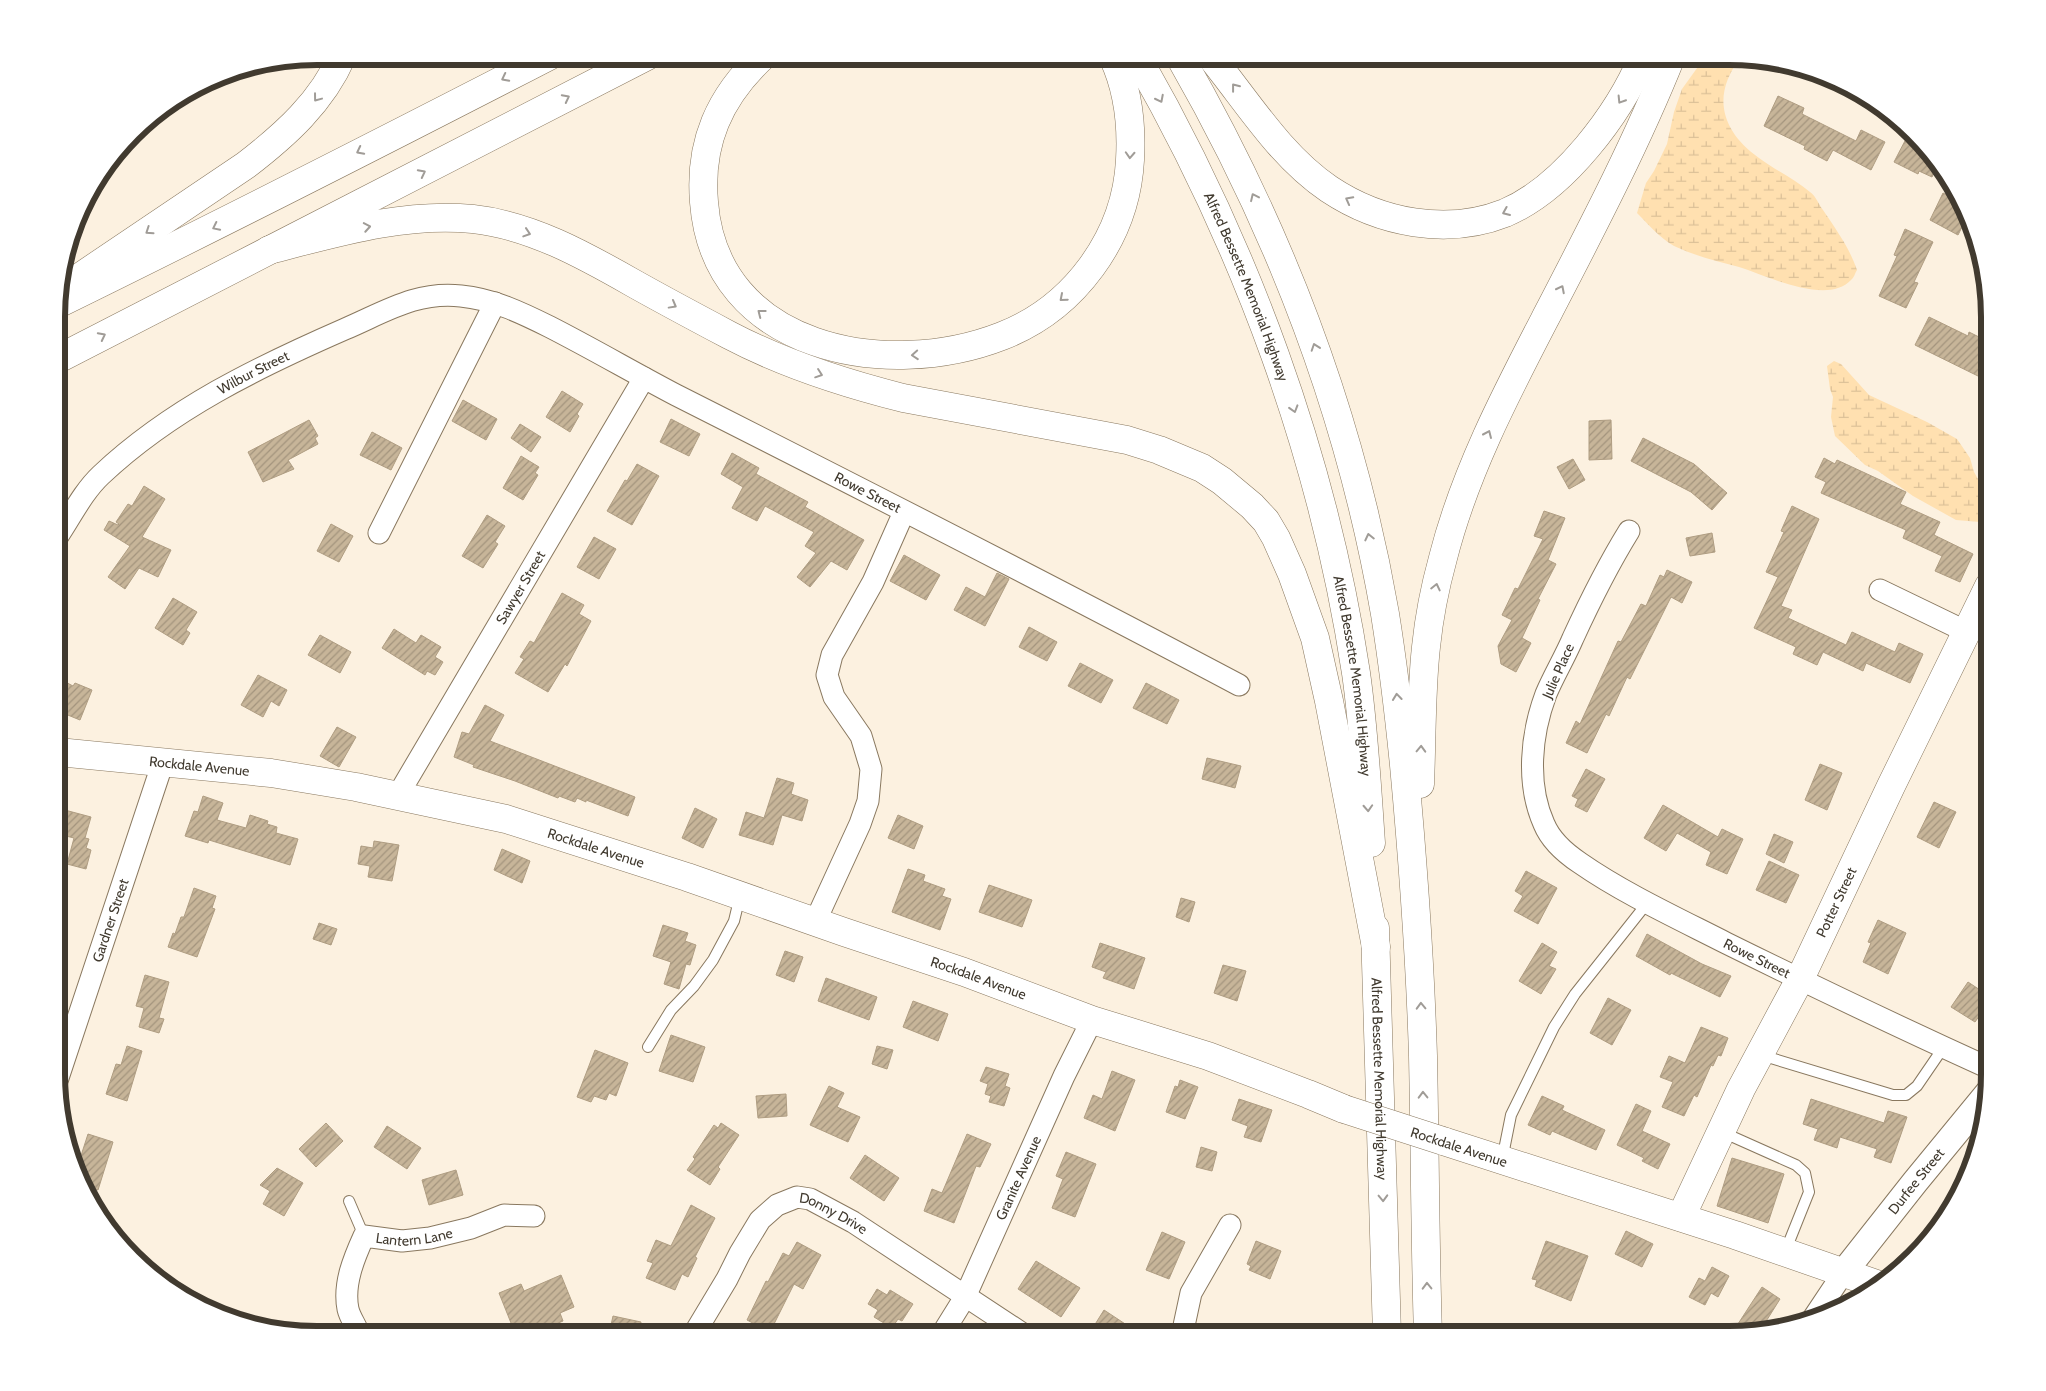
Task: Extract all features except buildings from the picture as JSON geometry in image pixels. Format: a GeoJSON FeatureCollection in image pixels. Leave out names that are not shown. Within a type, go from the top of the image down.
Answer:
{"type":"FeatureCollection","features":[{"type":"Feature","properties":{"kind":"main road"},"geometry":{"type":"LineString","coordinates":[[67,286],[270,147],[318,97],[337,65]]}},
{"type":"Feature","properties":{"kind":"main road"},"geometry":{"type":"LineString","coordinates":[[66,300],[232,219],[531,65]]}},
{"type":"Feature","properties":{"kind":"main road"},"geometry":{"type":"LineString","coordinates":[[65,355],[629,65]]}},
{"type":"Feature","properties":{"kind":"main road"},"geometry":{"type":"LineString","coordinates":[[754,65],[728,96],[716,118],[706,149],[702,183],[705,216],[712,244],[725,272],[741,296],[762,314],[786,330],[812,342],[841,350],[902,356],[936,354],[1003,336],[1055,306],[1077,286],[1095,263],[1110,237],[1122,210],[1129,176],[1131,140],[1128,105],[1116,65]]}},
{"type":"Feature","properties":{"kind":"main road","name":"Alfred Bessette Memorial Highway"},"geometry":{"type":"LineString","coordinates":[[1141,65],[1181,140],[1250,288],[1288,392],[1318,494],[1340,588],[1356,674],[1367,784],[1376,947],[1387,1326]]}},
{"type":"Feature","properties":{"kind":"main road"},"geometry":{"type":"LineString","coordinates":[[1184,65],[1243,174],[1288,275],[1316,349],[1349,459],[1377,572],[1391,650],[1414,885],[1423,1055],[1428,1326]]}},
{"type":"Feature","properties":{"kind":"main road"},"geometry":{"type":"LineString","coordinates":[[1217,65],[1279,142],[1317,180],[1348,200],[1368,210],[1402,220],[1430,225],[1482,220],[1506,212],[1529,200],[1550,184],[1590,144],[1609,119],[1639,65]]}},
{"type":"Feature","properties":{"kind":"main road"},"geometry":{"type":"LineString","coordinates":[[1414,885],[1426,644],[1443,558],[1455,515],[1491,426],[1602,206],[1668,65]]}},
{"type":"Feature","properties":{"kind":"main road"},"geometry":{"type":"LineString","coordinates":[[269,250],[332,234],[401,221],[465,218],[505,225],[565,247],[599,263],[732,337],[801,367],[854,385],[903,398],[1127,440],[1181,458],[1222,481],[1252,506],[1271,529],[1289,564],[1308,616],[1322,669],[1376,947]]}},
{"type":"Feature","properties":{"kind":"main road","name":"Potter Street"},"geometry":{"type":"LineString","coordinates":[[1681,1217],[1759,1054],[1800,979],[1882,803],[1981,603]]}},
{"type":"Feature","properties":{"kind":"main road","name":"Rockdale Avenue"},"geometry":{"type":"LineString","coordinates":[[65,753],[271,773],[398,795],[470,810],[540,829],[964,972],[1092,1020],[1208,1056],[1344,1109],[1681,1217],[1871,1281]]}},
{"type":"Feature","properties":{"kind":"street","name":"Wilbur Street"},"geometry":{"type":"LineString","coordinates":[[65,525],[89,488],[101,475],[158,428],[207,396],[300,350],[407,301],[426,296],[443,295],[477,298],[495,303]]}},
{"type":"Feature","properties":{"kind":"street","name":"Rowe Street"},"geometry":{"type":"LineString","coordinates":[[495,303],[562,333],[644,378],[768,440],[1239,685]]}},
{"type":"Feature","properties":{"kind":"street"},"geometry":{"type":"LineString","coordinates":[[379,532],[495,303]]}},
{"type":"Feature","properties":{"kind":"street","name":"Sawyer Street"},"geometry":{"type":"LineString","coordinates":[[398,795],[644,378]]}},
{"type":"Feature","properties":{"kind":"street"},"geometry":{"type":"LineString","coordinates":[[815,922],[860,824],[868,801],[871,769],[861,736],[834,697],[827,675],[832,655],[873,582],[904,512]]}},
{"type":"Feature","properties":{"kind":"street","name":"Julie Place"},"geometry":{"type":"LineString","coordinates":[[1543,823],[1536,801],[1534,783],[1534,741],[1538,720],[1547,693],[1594,594],[1629,531]]}},
{"type":"Feature","properties":{"kind":"street"},"geometry":{"type":"LineString","coordinates":[[1880,590],[1967,632]]}},
{"type":"Feature","properties":{"kind":"street","name":"Gardner Street"},"geometry":{"type":"LineString","coordinates":[[65,1057],[163,762]]}},
{"type":"Feature","properties":{"kind":"street","name":"Rowe Street"},"geometry":{"type":"LineString","coordinates":[[1543,823],[1558,846],[1604,879],[1800,979],[1981,1065]]}},
{"type":"Feature","properties":{"kind":"street","name":"Granite Avenue"},"geometry":{"type":"LineString","coordinates":[[947,1326],[965,1297],[1060,1085],[1092,1020]]}},
{"type":"Feature","properties":{"kind":"street","name":"Durfee Street"},"geometry":{"type":"LineString","coordinates":[[1844,1272],[1979,1104]]}},
{"type":"Feature","properties":{"kind":"street","name":"Donny Drive"},"geometry":{"type":"LineString","coordinates":[[699,1326],[760,1220],[777,1205],[797,1198],[810,1199],[853,1222],[1010,1326]]}},
{"type":"Feature","properties":{"kind":"street","name":"Lantern Lane"},"geometry":{"type":"LineString","coordinates":[[355,1326],[348,1309],[347,1297],[353,1259],[364,1236],[402,1241],[421,1239],[471,1228],[504,1215],[534,1216]]}},
{"type":"Feature","properties":{"kind":"street"},"geometry":{"type":"LineString","coordinates":[[1184,1326],[1191,1294],[1230,1226]]}},
{"type":"Feature","properties":{"kind":"street"},"geometry":{"type":"LineString","coordinates":[[1819,1309],[1844,1272]]}},
{"type":"Feature","properties":{"kind":"lane"},"geometry":{"type":"LineString","coordinates":[[648,1047],[671,1010],[694,986],[713,960],[734,921],[740,896]]}},
{"type":"Feature","properties":{"kind":"lane"},"geometry":{"type":"LineString","coordinates":[[1502,1161],[1511,1115],[1554,1027],[1575,994],[1648,902]]}},
{"type":"Feature","properties":{"kind":"lane"},"geometry":{"type":"LineString","coordinates":[[1759,1054],[1893,1095],[1906,1095],[1916,1086],[1943,1048]]}},
{"type":"Feature","properties":{"kind":"lane"},"geometry":{"type":"LineString","coordinates":[[1721,1132],[1796,1165],[1805,1173],[1810,1192],[1785,1252]]}},
{"type":"Feature","properties":{"kind":"lane"},"geometry":{"type":"LineString","coordinates":[[349,1201],[364,1236]]}},
{"type":"Feature","properties":{"kind":"green space"},"geometry":{"type":"Polygon","coordinates":[[[1699,65],[1736,65],[1726,85],[1723,99],[1724,112],[1729,124],[1736,136],[1746,147],[1765,162],[1804,187],[1816,198],[1838,232],[1854,262],[1857,270],[1852,279],[1840,287],[1827,290],[1796,286],[1690,253],[1674,246],[1654,231],[1637,213],[1646,183],[1667,144],[1674,112],[1682,89],[1699,65]]]}},
{"type":"Feature","properties":{"kind":"green space"},"geometry":{"type":"Polygon","coordinates":[[[1834,361],[1841,364],[1869,395],[1927,422],[1957,439],[1970,458],[1974,472],[1981,484],[1981,522],[1956,520],[1913,496],[1878,471],[1865,465],[1835,436],[1831,417],[1833,397],[1827,366],[1834,361]]]}}]}
